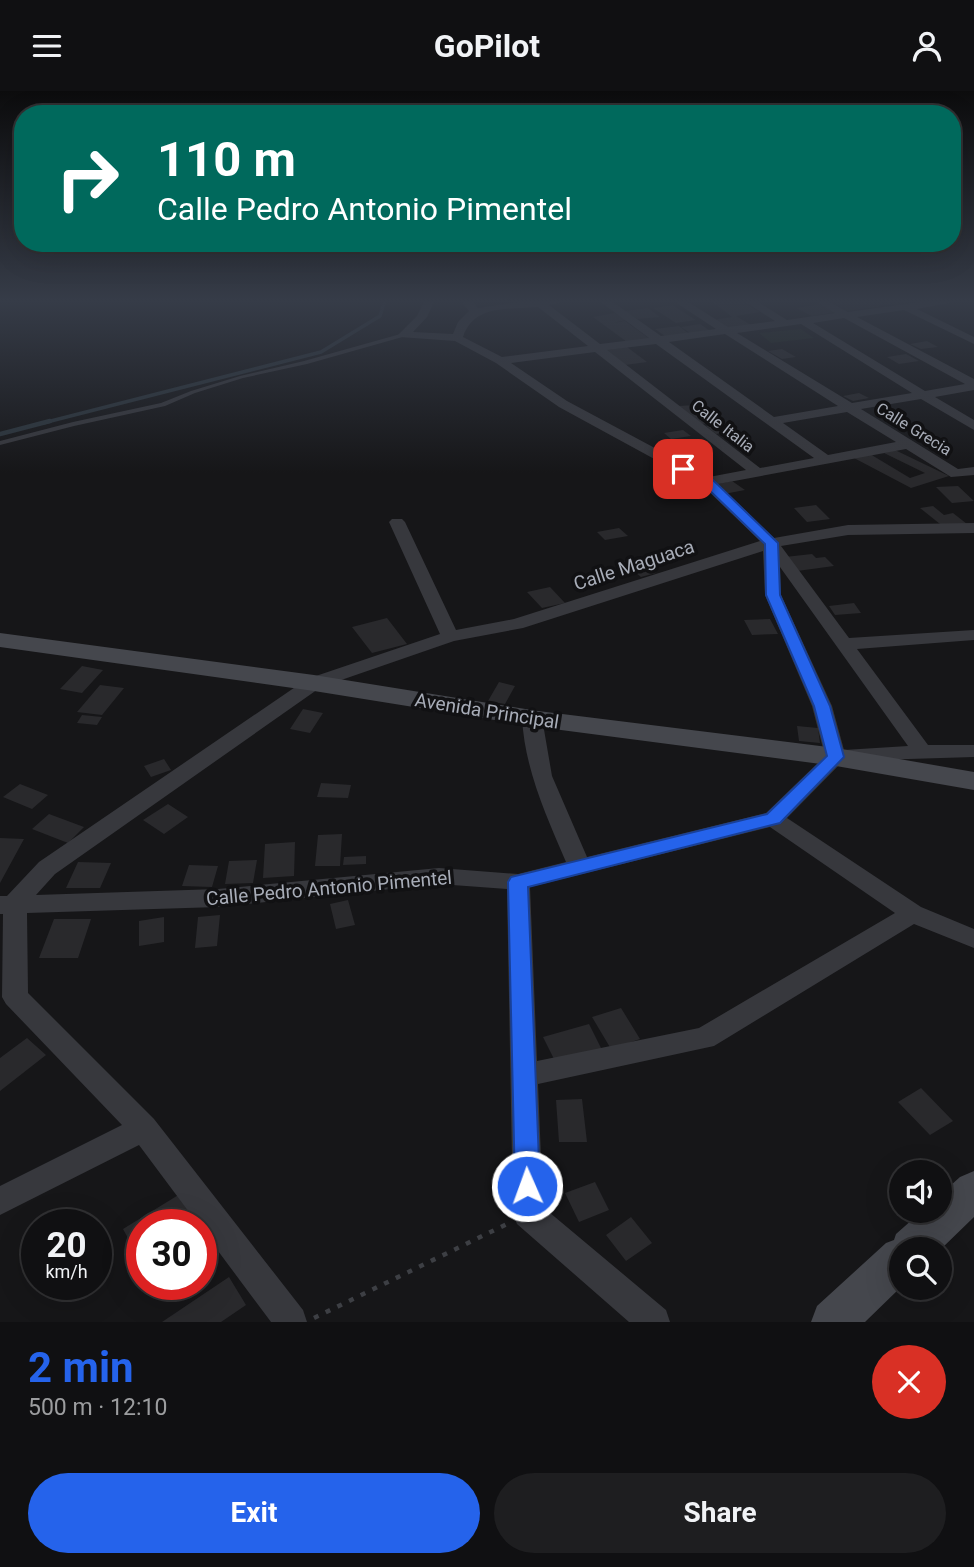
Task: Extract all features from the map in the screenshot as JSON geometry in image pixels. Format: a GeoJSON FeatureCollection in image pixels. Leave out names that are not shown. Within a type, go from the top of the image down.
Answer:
{"type":"FeatureCollection","features":[{"type":"Feature","properties":{"kind":"main road","name":"Avenida Principal"},"geometry":{"type":"LineString","coordinates":[[0,640],[314,683],[531,718],[836,757],[974,781]]}},
{"type":"Feature","properties":{"kind":"main road"},"geometry":{"type":"LineString","coordinates":[[924,1237],[974,1189]]}},
{"type":"Feature","properties":{"kind":"main road"},"geometry":{"type":"LineString","coordinates":[[833,1322],[889,1269]]}},
{"type":"Feature","properties":{"kind":"street"},"geometry":{"type":"LineString","coordinates":[[493,357],[563,404],[708,482],[771,543],[922,751]]}},
{"type":"Feature","properties":{"kind":"street"},"geometry":{"type":"LineString","coordinates":[[500,361],[527,357]]}},
{"type":"Feature","properties":{"kind":"street","name":"Calle Italia"},"geometry":{"type":"LineString","coordinates":[[609,357],[758,473]]}},
{"type":"Feature","properties":{"kind":"street"},"geometry":{"type":"LineString","coordinates":[[683,357],[826,460]]}},
{"type":"Feature","properties":{"kind":"street","name":"Calle Grecia"},"geometry":{"type":"LineString","coordinates":[[769,357],[956,474],[974,471]]}},
{"type":"Feature","properties":{"kind":"street"},"geometry":{"type":"LineString","coordinates":[[862,357],[974,426]]}},
{"type":"Feature","properties":{"kind":"street"},"geometry":{"type":"LineString","coordinates":[[924,357],[974,385]]}},
{"type":"Feature","properties":{"kind":"street"},"geometry":{"type":"LineString","coordinates":[[772,421],[974,385]]}},
{"type":"Feature","properties":{"kind":"street"},"geometry":{"type":"LineString","coordinates":[[708,482],[909,444]]}},
{"type":"Feature","properties":{"kind":"street"},"geometry":{"type":"LineString","coordinates":[[397,522],[450,636]]}},
{"type":"Feature","properties":{"kind":"street","name":"Calle Maguaca"},"geometry":{"type":"LineString","coordinates":[[314,683],[450,636],[517,624],[771,543],[848,530],[973,528]]}},
{"type":"Feature","properties":{"kind":"street"},"geometry":{"type":"LineString","coordinates":[[771,543],[773,595],[822,706],[836,757]]}},
{"type":"Feature","properties":{"kind":"street"},"geometry":{"type":"LineString","coordinates":[[845,644],[974,635]]}},
{"type":"Feature","properties":{"kind":"street"},"geometry":{"type":"LineString","coordinates":[[291,1322],[144,1128],[8,992],[8,904],[47,867],[314,683]]}},
{"type":"Feature","properties":{"kind":"street"},"geometry":{"type":"LineString","coordinates":[[531,718],[532,743],[540,775],[580,867]]}},
{"type":"Feature","properties":{"kind":"street"},"geometry":{"type":"LineString","coordinates":[[974,751],[922,751],[836,757],[773,819],[913,913],[974,939]]}},
{"type":"Feature","properties":{"kind":"street","name":"Calle Pedro Antonio Pimentel"},"geometry":{"type":"LineString","coordinates":[[8,904],[218,898],[439,876],[518,882],[773,819]]}},
{"type":"Feature","properties":{"kind":"street"},"geometry":{"type":"LineString","coordinates":[[518,882],[528,1214],[654,1322]]}},
{"type":"Feature","properties":{"kind":"street"},"geometry":{"type":"LineString","coordinates":[[524,1075],[705,1038],[913,913]]}},
{"type":"Feature","properties":{"kind":"street"},"geometry":{"type":"LineString","coordinates":[[0,1201],[144,1128]]}},
{"type":"Feature","properties":{"kind":"lane"},"geometry":{"type":"LineString","coordinates":[[0,443],[163,405],[193,392],[242,377],[325,357]]}},
{"type":"Feature","properties":{"kind":"path"},"geometry":{"type":"LineString","coordinates":[[306,1322],[528,1214]]}},
{"type":"Feature","properties":{"kind":"building"},"geometry":{"type":"Polygon","coordinates":[[[615,357],[641,357],[647,362],[625,365],[615,357]]]}},
{"type":"Feature","properties":{"kind":"building"},"geometry":{"type":"Polygon","coordinates":[[[888,357],[912,357],[919,361],[899,364],[888,357]]]}},
{"type":"Feature","properties":{"kind":"building"},"geometry":{"type":"Polygon","coordinates":[[[859,393],[869,398],[853,401],[843,396],[859,393]]]}},
{"type":"Feature","properties":{"kind":"building"},"geometry":{"type":"Polygon","coordinates":[[[697,405],[710,412],[696,414],[699,416],[716,416],[722,421],[701,424],[678,406],[697,405]]]}},
{"type":"Feature","properties":{"kind":"building"},"geometry":{"type":"Polygon","coordinates":[[[725,423],[736,430],[716,434],[706,426],[725,423]]]}},
{"type":"Feature","properties":{"kind":"building"},"geometry":{"type":"Polygon","coordinates":[[[683,430],[691,436],[671,439],[664,433],[683,430]]]}},
{"type":"Feature","properties":{"kind":"building"},"geometry":{"type":"Polygon","coordinates":[[[895,450],[949,476],[911,488],[854,458],[870,454],[910,478],[925,473],[884,453],[895,450]]]}},
{"type":"Feature","properties":{"kind":"building"},"geometry":{"type":"Polygon","coordinates":[[[732,481],[745,490],[724,494],[712,485],[732,481]]]}},
{"type":"Feature","properties":{"kind":"building"},"geometry":{"type":"Polygon","coordinates":[[[958,486],[974,501],[952,503],[936,487],[958,486]]]}},
{"type":"Feature","properties":{"kind":"building"},"geometry":{"type":"Polygon","coordinates":[[[816,505],[830,519],[807,522],[794,508],[816,505]]]}},
{"type":"Feature","properties":{"kind":"building"},"geometry":{"type":"Polygon","coordinates":[[[933,506],[944,515],[953,513],[967,524],[945,528],[920,508],[933,506]]]}},
{"type":"Feature","properties":{"kind":"building"},"geometry":{"type":"Polygon","coordinates":[[[619,528],[628,536],[605,540],[597,532],[619,528]]]}},
{"type":"Feature","properties":{"kind":"building"},"geometry":{"type":"Polygon","coordinates":[[[812,554],[816,558],[825,557],[834,566],[797,571],[785,557],[812,554]]]}},
{"type":"Feature","properties":{"kind":"building"},"geometry":{"type":"Polygon","coordinates":[[[637,558],[656,573],[641,577],[622,562],[637,558]]]}},
{"type":"Feature","properties":{"kind":"building"},"geometry":{"type":"Polygon","coordinates":[[[550,587],[565,603],[542,608],[527,592],[550,587]]]}},
{"type":"Feature","properties":{"kind":"building"},"geometry":{"type":"Polygon","coordinates":[[[854,603],[861,613],[835,615],[829,606],[854,603]]]}},
{"type":"Feature","properties":{"kind":"building"},"geometry":{"type":"Polygon","coordinates":[[[387,618],[407,644],[372,653],[352,627],[387,618]]]}},
{"type":"Feature","properties":{"kind":"building"},"geometry":{"type":"Polygon","coordinates":[[[770,619],[778,634],[752,635],[744,620],[770,619]]]}},
{"type":"Feature","properties":{"kind":"building"},"geometry":{"type":"Polygon","coordinates":[[[82,666],[103,670],[82,693],[60,689],[82,666]]]}},
{"type":"Feature","properties":{"kind":"building"},"geometry":{"type":"Polygon","coordinates":[[[499,682],[515,686],[505,704],[488,701],[499,682]]]}},
{"type":"Feature","properties":{"kind":"building"},"geometry":{"type":"Polygon","coordinates":[[[100,685],[124,688],[102,715],[77,712],[100,685]]]}},
{"type":"Feature","properties":{"kind":"building"},"geometry":{"type":"Polygon","coordinates":[[[303,709],[323,713],[310,733],[290,729],[303,709]]]}},
{"type":"Feature","properties":{"kind":"building"},"geometry":{"type":"Polygon","coordinates":[[[82,715],[102,717],[97,725],[77,723],[82,715]]]}},
{"type":"Feature","properties":{"kind":"building"},"geometry":{"type":"Polygon","coordinates":[[[797,726],[818,728],[820,743],[799,741],[797,726]]]}},
{"type":"Feature","properties":{"kind":"building"},"geometry":{"type":"Polygon","coordinates":[[[164,759],[171,770],[151,777],[144,766],[164,759]]]}},
{"type":"Feature","properties":{"kind":"building"},"geometry":{"type":"Polygon","coordinates":[[[321,783],[351,785],[348,798],[317,797],[321,783]]]}},
{"type":"Feature","properties":{"kind":"building"},"geometry":{"type":"Polygon","coordinates":[[[20,784],[48,795],[32,809],[3,797],[20,784]]]}},
{"type":"Feature","properties":{"kind":"building"},"geometry":{"type":"Polygon","coordinates":[[[168,804],[188,817],[164,834],[143,820],[168,804]]]}},
{"type":"Feature","properties":{"kind":"building"},"geometry":{"type":"Polygon","coordinates":[[[49,814],[84,827],[68,843],[32,829],[49,814]]]}},
{"type":"Feature","properties":{"kind":"building"},"geometry":{"type":"Polygon","coordinates":[[[342,834],[340,866],[315,866],[318,835],[342,834]]]}},
{"type":"Feature","properties":{"kind":"building"},"geometry":{"type":"Polygon","coordinates":[[[0,838],[24,839],[0,883],[0,838]]]}},
{"type":"Feature","properties":{"kind":"building"},"geometry":{"type":"Polygon","coordinates":[[[295,842],[294,876],[263,878],[265,844],[295,842]]]}},
{"type":"Feature","properties":{"kind":"building"},"geometry":{"type":"Polygon","coordinates":[[[366,856],[366,864],[343,865],[344,857],[366,856]]]}},
{"type":"Feature","properties":{"kind":"building"},"geometry":{"type":"Polygon","coordinates":[[[257,860],[253,883],[225,884],[229,861],[257,860]]]}},
{"type":"Feature","properties":{"kind":"building"},"geometry":{"type":"Polygon","coordinates":[[[78,862],[111,863],[100,888],[66,888],[78,862]]]}},
{"type":"Feature","properties":{"kind":"building"},"geometry":{"type":"Polygon","coordinates":[[[189,865],[218,866],[212,887],[182,886],[189,865]]]}},
{"type":"Feature","properties":{"kind":"building"},"geometry":{"type":"Polygon","coordinates":[[[348,900],[355,925],[336,929],[330,904],[348,900]]]}},
{"type":"Feature","properties":{"kind":"building"},"geometry":{"type":"Polygon","coordinates":[[[220,915],[217,946],[195,948],[198,917],[220,915]]]}},
{"type":"Feature","properties":{"kind":"building"},"geometry":{"type":"Polygon","coordinates":[[[164,917],[164,942],[139,946],[139,921],[164,917]]]}},
{"type":"Feature","properties":{"kind":"building"},"geometry":{"type":"Polygon","coordinates":[[[54,919],[91,919],[78,958],[39,958],[54,919]]]}},
{"type":"Feature","properties":{"kind":"building"},"geometry":{"type":"Polygon","coordinates":[[[621,1008],[640,1039],[611,1049],[592,1017],[621,1008]]]}},
{"type":"Feature","properties":{"kind":"building"},"geometry":{"type":"Polygon","coordinates":[[[589,1024],[603,1052],[557,1065],[543,1037],[589,1024]]]}},
{"type":"Feature","properties":{"kind":"building"},"geometry":{"type":"Polygon","coordinates":[[[27,1038],[46,1055],[0,1091],[0,1058],[27,1038]]]}},
{"type":"Feature","properties":{"kind":"building"},"geometry":{"type":"Polygon","coordinates":[[[921,1088],[953,1121],[930,1135],[898,1102],[921,1088]]]}},
{"type":"Feature","properties":{"kind":"building"},"geometry":{"type":"Polygon","coordinates":[[[582,1099],[587,1142],[559,1142],[556,1100],[582,1099]]]}},
{"type":"Feature","properties":{"kind":"building"},"geometry":{"type":"Polygon","coordinates":[[[595,1182],[609,1210],[579,1222],[565,1193],[595,1182]]]}},
{"type":"Feature","properties":{"kind":"building"},"geometry":{"type":"Polygon","coordinates":[[[180,1194],[188,1209],[156,1209],[180,1194]]]}},
{"type":"Feature","properties":{"kind":"building"},"geometry":{"type":"Polygon","coordinates":[[[631,1217],[652,1243],[626,1261],[606,1235],[631,1217]]]}},
{"type":"Feature","properties":{"kind":"building"},"geometry":{"type":"Polygon","coordinates":[[[229,1277],[246,1305],[221,1322],[162,1322],[195,1300],[217,1300],[217,1285],[229,1277]]]}},
{"type":"Feature","properties":{"kind":"waterway"},"geometry":{"type":"LineString","coordinates":[[43,423],[300,357]]}},
{"type":"Feature","properties":{"kind":"waterway"},"geometry":{"type":"LineString","coordinates":[[0,434],[50,421]]}},
{"type":"Feature","properties":{"kind":"route"},"geometry":{"type":"LineString","coordinates":[[527,1186],[518,882],[773,819],[836,757],[822,706],[803,669],[773,595],[771,543],[708,482],[683,469]]}}]}
